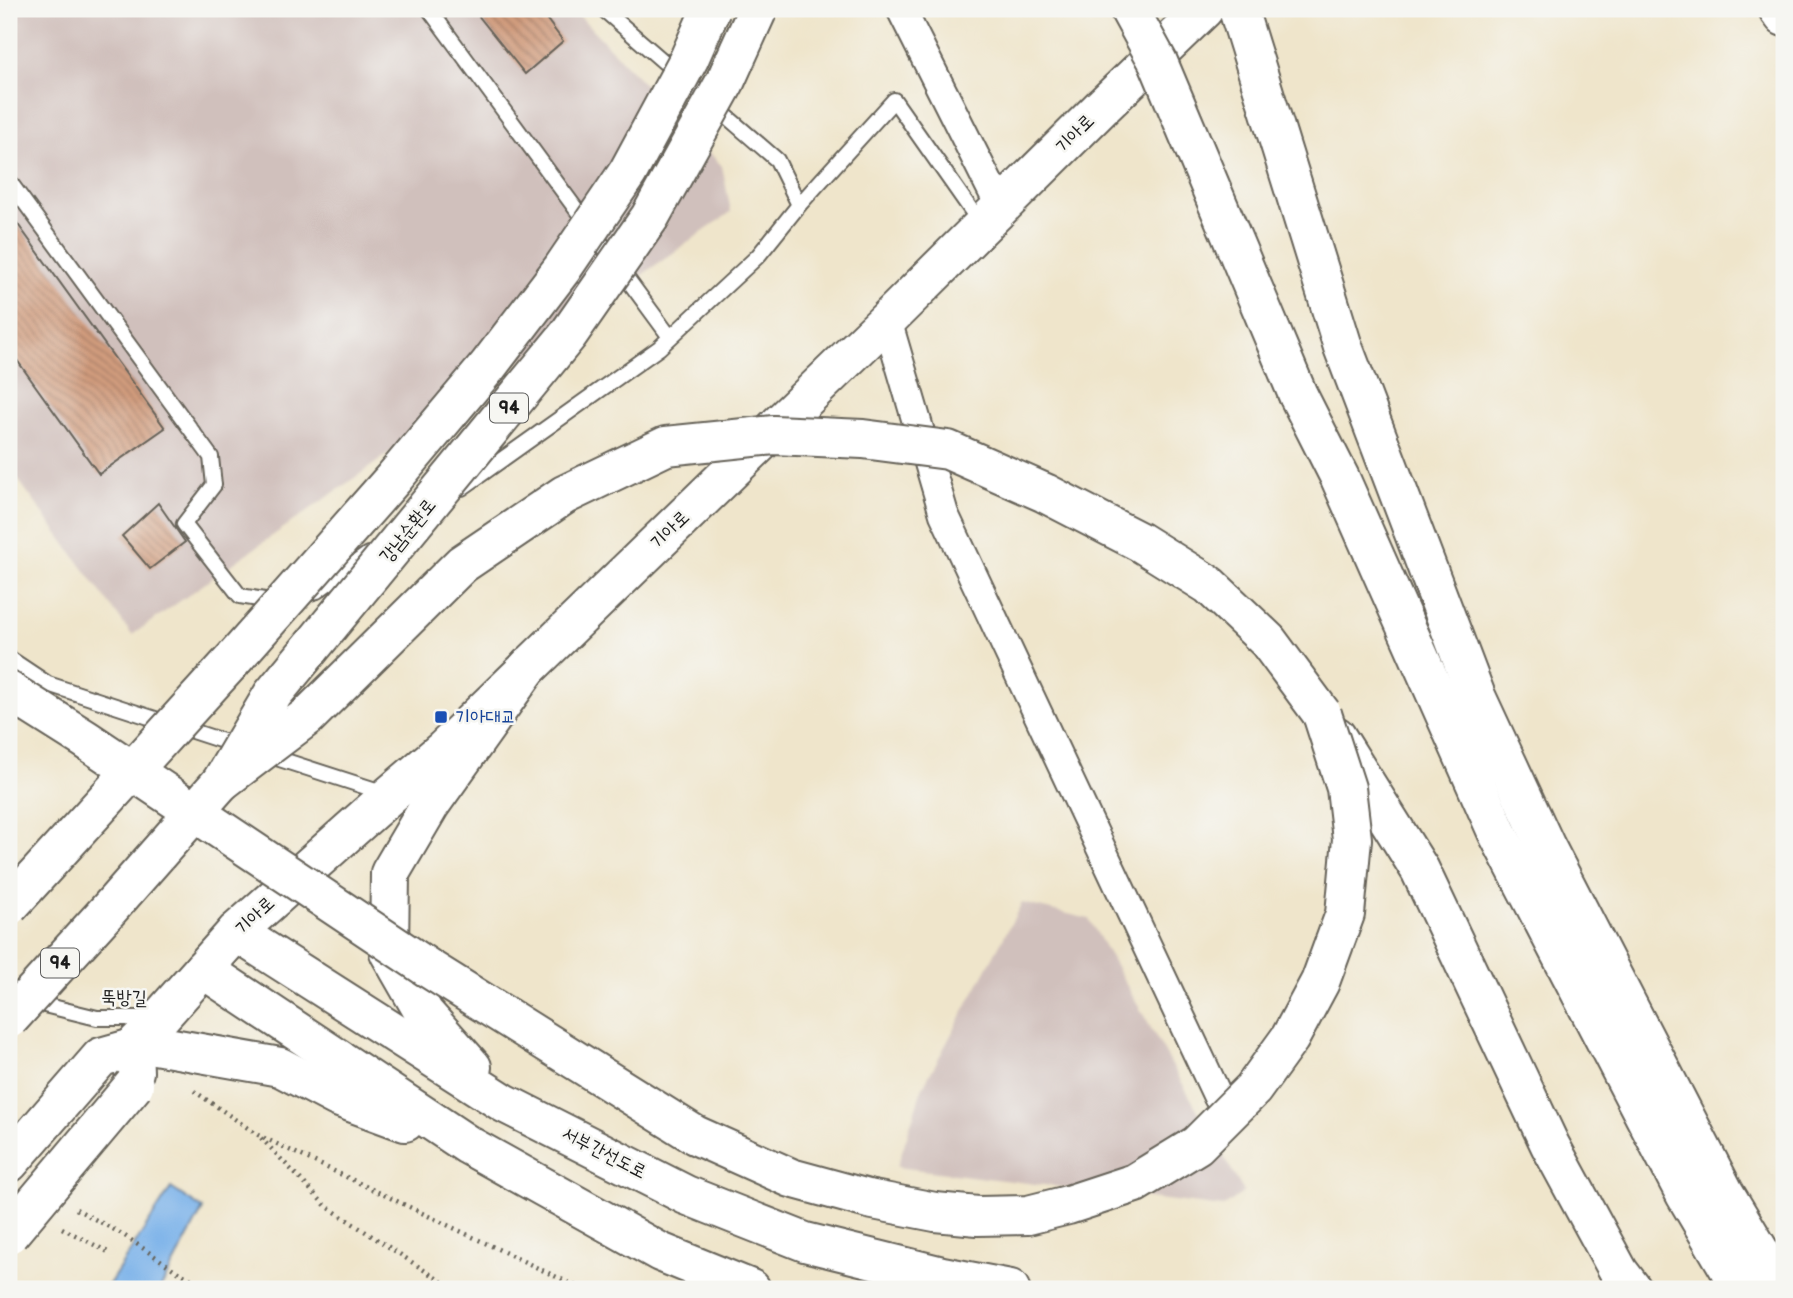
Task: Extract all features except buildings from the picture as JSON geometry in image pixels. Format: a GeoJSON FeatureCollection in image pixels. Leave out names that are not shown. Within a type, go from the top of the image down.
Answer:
{"type":"FeatureCollection","features":[{"type":"Feature","properties":{"kind":"main road","name":"94"},"geometry":{"type":"LineString","coordinates":[[9,906],[260,630],[488,366],[562,269],[628,172],[689,58],[710,9]]}},
{"type":"Feature","properties":{"kind":"main road","name":"강남순환로"},"geometry":{"type":"LineString","coordinates":[[9,1019],[221,782],[274,694],[576,324],[650,217],[725,82],[758,9]]}},
{"type":"Feature","properties":{"kind":"main road"},"geometry":{"type":"LineString","coordinates":[[1129,9],[1158,62],[1298,396],[1340,478],[1497,832],[1685,1194],[1741,1289]]}},
{"type":"Feature","properties":{"kind":"main road","name":"기아로"},"geometry":{"type":"LineString","coordinates":[[9,1163],[133,1041],[236,932],[444,749],[1204,9]]}},
{"type":"Feature","properties":{"kind":"main road"},"geometry":{"type":"LineString","coordinates":[[1238,9],[1343,347],[1476,696],[1534,822],[1724,1192],[1782,1289]]}},
{"type":"Feature","properties":{"kind":"main road"},"geometry":{"type":"LineString","coordinates":[[1778,9],[1784,17]]}},
{"type":"Feature","properties":{"kind":"main road"},"geometry":{"type":"LineString","coordinates":[[221,782],[308,716],[462,564],[564,495],[666,446],[774,435],[863,439],[948,450],[1045,493],[1140,542],[1209,585],[1268,641],[1322,714],[1420,870],[1550,1145],[1619,1272],[1632,1289]]}},
{"type":"Feature","properties":{"kind":"main road"},"geometry":{"type":"LineString","coordinates":[[504,1102],[424,1013],[389,951],[390,873],[430,805],[529,666]]}},
{"type":"Feature","properties":{"kind":"main road"},"geometry":{"type":"LineString","coordinates":[[9,691],[428,968],[695,1135],[791,1178],[868,1199],[934,1212],[978,1216],[1028,1215],[1135,1183],[1197,1145],[1253,1089],[1290,1038],[1320,982],[1345,914],[1352,839],[1346,788],[1322,714]]}},
{"type":"Feature","properties":{"kind":"main road","name":"서부간선도로"},"geometry":{"type":"LineString","coordinates":[[236,932],[504,1102],[686,1195],[805,1242],[942,1276],[1010,1289]]}},
{"type":"Feature","properties":{"kind":"main road"},"geometry":{"type":"LineString","coordinates":[[203,969],[468,1145],[660,1252],[751,1289]]}},
{"type":"Feature","properties":{"kind":"main road"},"geometry":{"type":"LineString","coordinates":[[9,1234],[134,1086],[133,1041],[280,1067],[337,1097],[468,1145]]}},
{"type":"Feature","properties":{"kind":"street"},"geometry":{"type":"LineString","coordinates":[[901,9],[991,217]]}},
{"type":"Feature","properties":{"kind":"street"},"geometry":{"type":"LineString","coordinates":[[887,320],[944,514],[1218,1097]]}},
{"type":"Feature","properties":{"kind":"lane"},"geometry":{"type":"LineString","coordinates":[[429,9],[670,337]]}},
{"type":"Feature","properties":{"kind":"lane"},"geometry":{"type":"LineString","coordinates":[[603,9],[777,160],[799,205]]}},
{"type":"Feature","properties":{"kind":"lane"},"geometry":{"type":"LineString","coordinates":[[9,181],[211,457],[214,485],[184,524],[240,596],[274,602],[317,591],[659,348],[758,256],[799,205],[894,100],[991,217]]}},
{"type":"Feature","properties":{"kind":"lane"},"geometry":{"type":"LineString","coordinates":[[9,658],[48,684],[390,795]]}},
{"type":"Feature","properties":{"kind":"lane","name":"뚝방길"},"geometry":{"type":"LineString","coordinates":[[9,989],[24,1000],[97,1018],[133,1041]]}},
{"type":"Feature","properties":{"kind":"path"},"geometry":{"type":"LineString","coordinates":[[190,1088],[258,1135],[582,1289]]}},
{"type":"Feature","properties":{"kind":"path"},"geometry":{"type":"LineString","coordinates":[[258,1135],[326,1206],[453,1289]]}},
{"type":"Feature","properties":{"kind":"path"},"geometry":{"type":"LineString","coordinates":[[122,1234],[178,1272],[210,1289]]}},
{"type":"Feature","properties":{"kind":"shaded area"},"geometry":{"type":"Polygon","coordinates":[[[9,9],[573,9],[722,166],[731,212],[132,635],[9,467],[9,9]]]}},
{"type":"Feature","properties":{"kind":"shaded area"},"geometry":{"type":"Polygon","coordinates":[[[1022,903],[1089,919],[1244,1192],[1223,1207],[897,1167],[922,1089],[1022,903]]]}},
{"type":"Feature","properties":{"kind":"water"},"geometry":{"type":"Polygon","coordinates":[[[171,1188],[203,1209],[160,1289],[106,1289],[171,1188]]]}},
{"type":"Feature","properties":{"kind":"pier"},"geometry":{"type":"Polygon","coordinates":[[[9,1248],[40,1271],[25,1289],[9,1289],[9,1248]]]}},
{"type":"Feature","properties":{"kind":"place","name":"기아대교"},"geometry":{"type":"Point","coordinates":[441,717]}}]}
